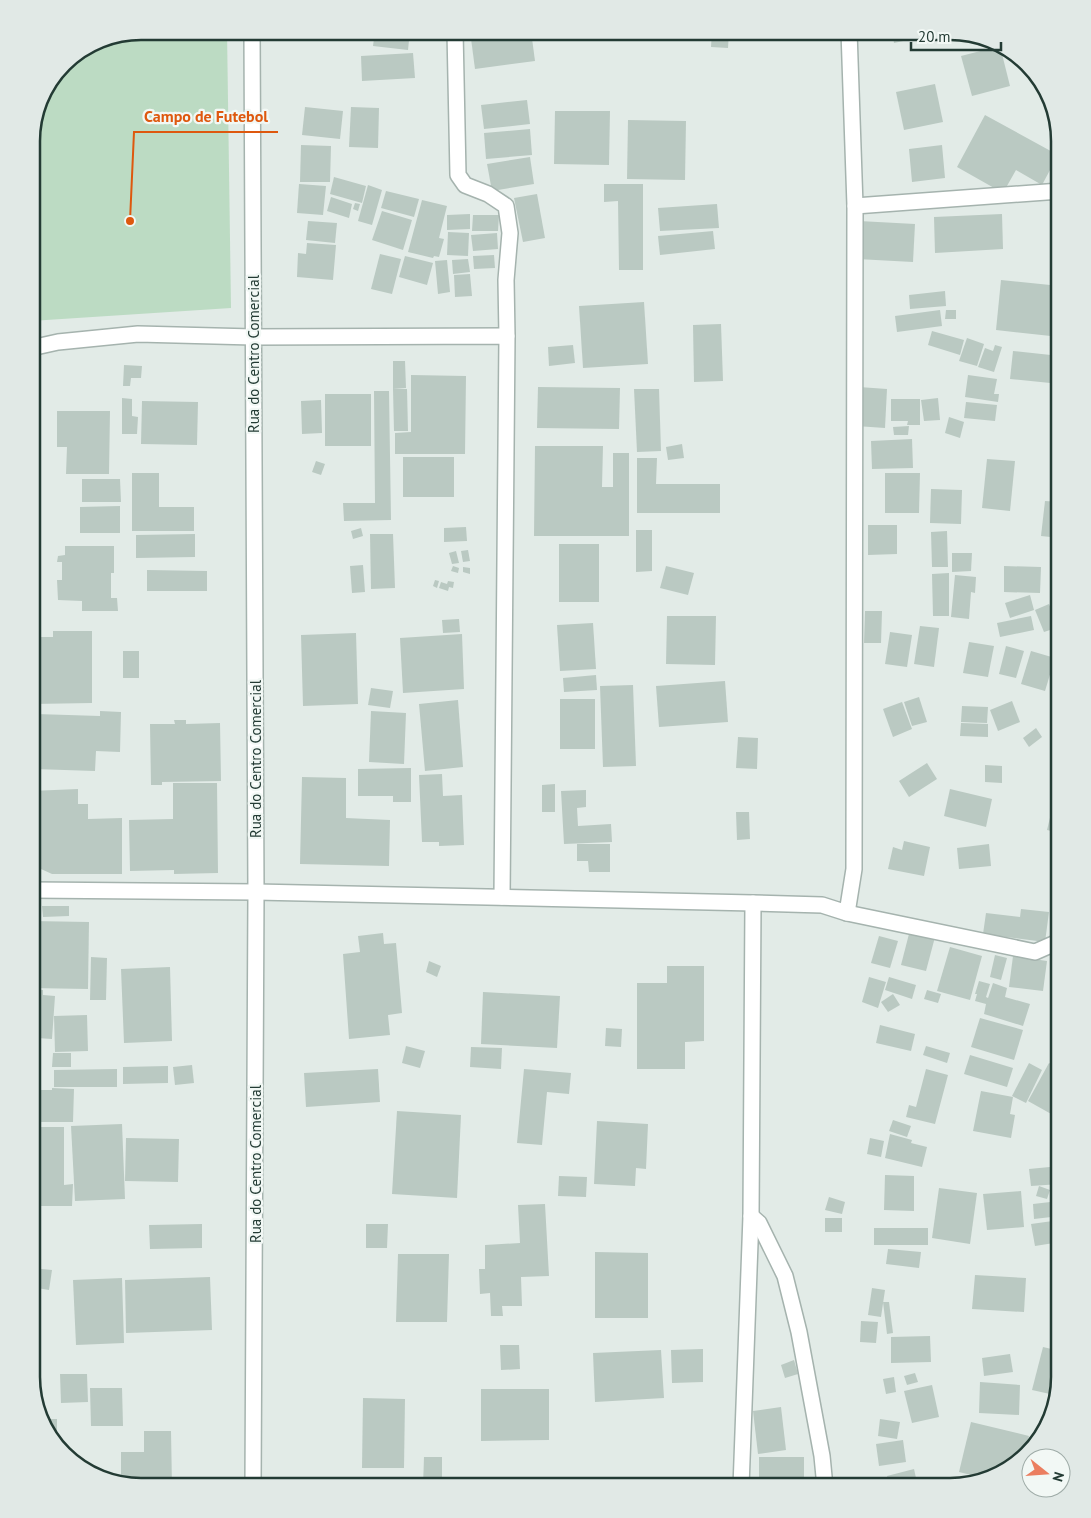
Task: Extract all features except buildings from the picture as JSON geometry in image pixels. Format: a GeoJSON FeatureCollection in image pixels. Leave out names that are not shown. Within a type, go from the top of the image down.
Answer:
{"type":"FeatureCollection","features":[{"type":"Feature","properties":{"kind":"street","name":"Rua do Centro Comercial"},"geometry":{"type":"LineString","coordinates":[[252,40],[256,892],[254,1478]]}},
{"type":"Feature","properties":{"kind":"street"},"geometry":{"type":"LineString","coordinates":[[455,40],[458,175],[466,185],[488,194],[506,206],[510,233],[506,280],[502,897]]}},
{"type":"Feature","properties":{"kind":"street"},"geometry":{"type":"LineString","coordinates":[[846,913],[854,869],[855,206],[849,40]]}},
{"type":"Feature","properties":{"kind":"street"},"geometry":{"type":"LineString","coordinates":[[855,206],[1051,192]]}},
{"type":"Feature","properties":{"kind":"street"},"geometry":{"type":"LineString","coordinates":[[40,346],[58,342],[138,334],[253,337],[507,336]]}},
{"type":"Feature","properties":{"kind":"street"},"geometry":{"type":"LineString","coordinates":[[40,890],[256,892],[822,905],[846,913],[1035,952],[1051,945]]}},
{"type":"Feature","properties":{"kind":"street"},"geometry":{"type":"LineString","coordinates":[[740,1478],[751,1216],[753,903]]}},
{"type":"Feature","properties":{"kind":"street"},"geometry":{"type":"LineString","coordinates":[[751,1216],[759,1223],[785,1276],[800,1332],[824,1478]]}},
{"type":"Feature","properties":{"kind":"green space"},"geometry":{"type":"Polygon","coordinates":[[[227,40],[231,308],[40,320],[40,134],[43,115],[50,96],[57,85],[74,65],[85,57],[109,45],[128,41],[227,40]]]}},
{"type":"Feature","properties":{"kind":"place","name":"Campo de Futebol"},"geometry":{"type":"Point","coordinates":[130,221]}}]}
